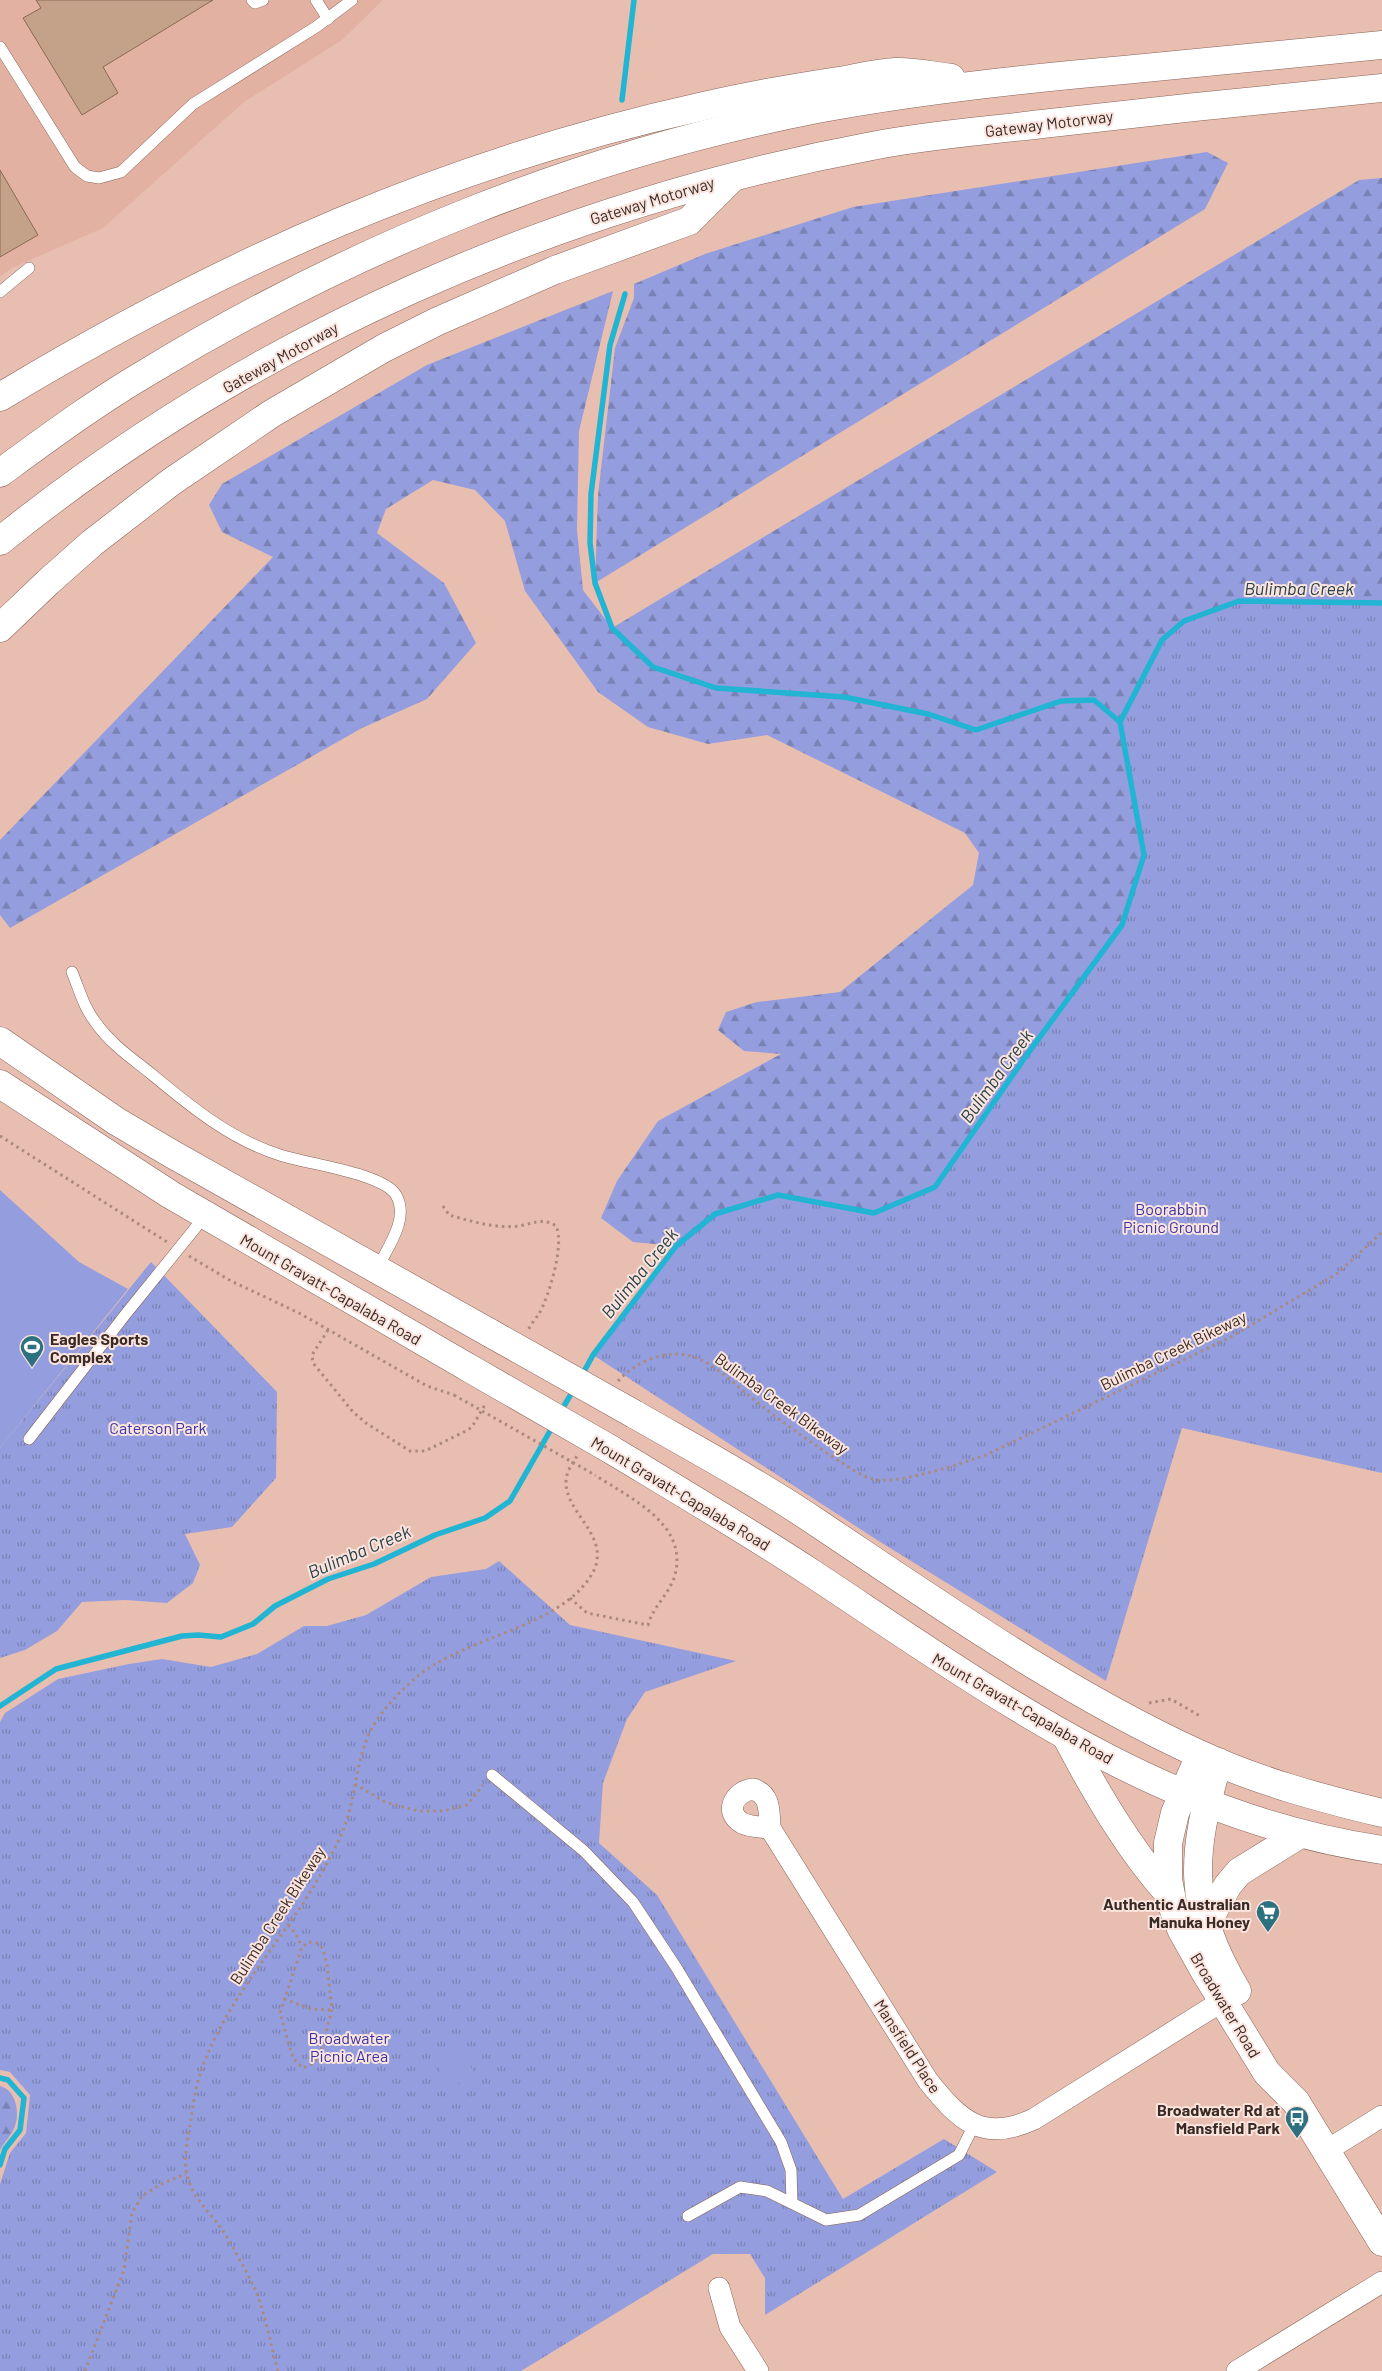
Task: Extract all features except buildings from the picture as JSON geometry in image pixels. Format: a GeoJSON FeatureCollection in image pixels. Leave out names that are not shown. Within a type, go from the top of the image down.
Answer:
{"type":"FeatureCollection","features":[{"type":"Feature","properties":{"kind":"main road"},"geometry":{"type":"LineString","coordinates":[[0,473],[90,408],[202,340],[350,263],[462,214],[529,189],[620,160],[749,124],[881,98],[987,83],[1382,45]]}},
{"type":"Feature","properties":{"kind":"main road"},"geometry":{"type":"LineString","coordinates":[[0,397],[161,304],[250,260],[340,220],[428,186],[552,144],[646,118],[742,98],[897,72],[987,83]]}},
{"type":"Feature","properties":{"kind":"main road","name":"Gateway Motorway"},"geometry":{"type":"LineString","coordinates":[[0,541],[138,441],[262,364],[389,300],[506,250],[582,222],[735,175],[875,145],[945,135],[1382,88]]}},
{"type":"Feature","properties":{"kind":"main road"},"geometry":{"type":"LineString","coordinates":[[0,628],[48,582],[105,533],[171,482],[279,409],[384,348],[438,321],[554,270],[689,221],[735,175]]}},
{"type":"Feature","properties":{"kind":"main road"},"geometry":{"type":"LineString","coordinates":[[0,1041],[124,1126],[634,1414],[787,1503],[963,1620],[1051,1674],[1136,1722],[1209,1758],[1299,1791],[1382,1813]]}},
{"type":"Feature","properties":{"kind":"main road","name":"Mount Gravatt-Capalaba Road"},"geometry":{"type":"LineString","coordinates":[[0,1084],[108,1155],[206,1216],[709,1508],[967,1678],[1066,1736],[1194,1800],[1263,1824],[1300,1834],[1382,1850]]}},
{"type":"Feature","properties":{"kind":"main road"},"geometry":{"type":"LineString","coordinates":[[1066,1736],[1082,1767],[1146,1868],[1170,1895]]}},
{"type":"Feature","properties":{"kind":"main road","name":"Broadwater Road"},"geometry":{"type":"LineString","coordinates":[[1209,1758],[1194,1800],[1172,1825],[1168,1842],[1167,1862],[1170,1895],[1182,1931],[1284,2066],[1296,2102],[1382,2242]]}},
{"type":"Feature","properties":{"kind":"main road","name":"Broadwater Road"},"geometry":{"type":"LineString","coordinates":[[1194,1800],[1198,1846],[1197,1884],[1206,1924],[1230,1996]]}},
{"type":"Feature","properties":{"kind":"main road"},"geometry":{"type":"LineString","coordinates":[[1206,1924],[1228,1885],[1239,1872],[1300,1834]]}},
{"type":"Feature","properties":{"kind":"street","name":"Mansfield Place"},"geometry":{"type":"LineString","coordinates":[[770,1828],[928,2081],[949,2107],[974,2125],[1002,2131],[1034,2120],[1230,1996]]}},
{"type":"Feature","properties":{"kind":"street"},"geometry":{"type":"LineString","coordinates":[[1326,2151],[1382,2116]]}},
{"type":"Feature","properties":{"kind":"street"},"geometry":{"type":"LineString","coordinates":[[1237,2371],[1382,2282]]}},
{"type":"Feature","properties":{"kind":"street"},"geometry":{"type":"LineString","coordinates":[[719,2288],[730,2327],[758,2371]]}},
{"type":"Feature","properties":{"kind":"lane"},"geometry":{"type":"LineString","coordinates":[[252,0],[255,3],[263,0]]}},
{"type":"Feature","properties":{"kind":"lane"},"geometry":{"type":"LineString","coordinates":[[316,0],[328,19]]}},
{"type":"Feature","properties":{"kind":"lane"},"geometry":{"type":"LineString","coordinates":[[0,47],[75,167],[87,176],[99,178],[112,176],[127,167],[199,100],[328,19],[352,0]]}},
{"type":"Feature","properties":{"kind":"lane"},"geometry":{"type":"LineString","coordinates":[[0,292],[29,268]]}},
{"type":"Feature","properties":{"kind":"lane"},"geometry":{"type":"LineString","coordinates":[[72,972],[88,1013],[108,1038],[204,1116],[229,1132],[278,1155],[372,1178],[390,1188],[400,1206],[400,1222],[376,1270]]}},
{"type":"Feature","properties":{"kind":"lane"},"geometry":{"type":"LineString","coordinates":[[29,1439],[206,1216]]}},
{"type":"Feature","properties":{"kind":"lane"},"geometry":{"type":"LineString","coordinates":[[492,1774],[584,1850],[634,1902],[676,1966],[781,2142],[792,2170],[792,2203]]}},
{"type":"Feature","properties":{"kind":"lane"},"geometry":{"type":"LineString","coordinates":[[688,2216],[740,2187],[767,2191],[826,2220],[859,2215],[959,2155],[974,2125]]}},
{"type":"Feature","properties":{"kind":"path"},"geometry":{"type":"LineString","coordinates":[[0,1136],[231,1281],[299,1313],[427,1386],[454,1395],[595,1475],[651,1512],[665,1525],[674,1540],[677,1562],[674,1577],[653,1611],[648,1625],[587,1613],[570,1598]]}},
{"type":"Feature","properties":{"kind":"path","name":"Bulimba Creek Bikeway"},"geometry":{"type":"LineString","coordinates":[[614,1387],[628,1371],[653,1358],[680,1354],[693,1357],[717,1369],[772,1415],[836,1459],[872,1479],[888,1480],[954,1465],[986,1455],[1231,1337],[1338,1273],[1382,1232]]}},
{"type":"Feature","properties":{"kind":"path","name":"Bulimba Creek Bikeway"},"geometry":{"type":"LineString","coordinates":[[278,2371],[255,2288],[223,2231],[193,2192],[186,2174],[188,2136],[201,2072],[217,2034],[307,1897],[337,1843],[350,1811],[364,1749],[373,1725],[391,1701],[417,1677],[454,1653],[531,1621],[559,1607],[592,1574],[597,1564],[595,1539],[575,1507],[566,1484],[568,1473],[581,1448]]}},
{"type":"Feature","properties":{"kind":"path"},"geometry":{"type":"LineString","coordinates":[[1149,1704],[1171,1699],[1200,1716]]}},
{"type":"Feature","properties":{"kind":"path"},"geometry":{"type":"LineString","coordinates":[[1141,1700],[1156,1708]]}},
{"type":"Feature","properties":{"kind":"path"},"geometry":{"type":"LineString","coordinates":[[355,1784],[385,1802],[418,1811],[444,1811],[467,1805],[492,1774]]}},
{"type":"Feature","properties":{"kind":"path"},"geometry":{"type":"LineString","coordinates":[[288,1926],[296,1934],[302,1947]]}},
{"type":"Feature","properties":{"kind":"path"},"geometry":{"type":"LineString","coordinates":[[309,1942],[317,1943],[322,1950],[327,1965],[332,2010],[321,2050],[314,2063],[303,2068],[293,2058],[280,2013],[302,1947],[309,1942]]}},
{"type":"Feature","properties":{"kind":"path"},"geometry":{"type":"LineString","coordinates":[[284,1999],[310,2009],[332,2010]]}},
{"type":"Feature","properties":{"kind":"path"},"geometry":{"type":"LineString","coordinates":[[85,2371],[124,2270],[132,2213],[142,2196],[161,2184],[186,2174]]}},
{"type":"Feature","properties":{"kind":"shaded area"},"geometry":{"type":"Polygon","coordinates":[[[0,0],[383,0],[342,40],[244,102],[103,228],[12,268],[0,277],[0,0]]]}},
{"type":"Feature","properties":{"kind":"green space"},"geometry":{"type":"Polygon","coordinates":[[[1207,152],[1228,163],[1205,209],[595,583],[598,495],[615,348],[634,298],[634,284],[705,254],[853,207],[1207,152]]]}},
{"type":"Feature","properties":{"kind":"green space"},"geometry":{"type":"Polygon","coordinates":[[[1382,178],[1382,603],[1239,601],[1120,722],[1144,855],[1122,925],[1026,1056],[935,1187],[874,1213],[778,1195],[715,1214],[676,1246],[633,1242],[601,1218],[617,1181],[658,1121],[781,1054],[744,1051],[718,1030],[726,1012],[757,1002],[840,992],[973,885],[979,853],[965,833],[767,735],[708,744],[648,727],[598,692],[525,591],[505,521],[475,490],[433,480],[386,509],[377,533],[444,583],[476,643],[427,699],[362,728],[10,928],[0,915],[0,840],[273,557],[222,532],[209,505],[222,484],[427,365],[613,291],[579,431],[577,530],[583,590],[612,628],[1359,180],[1382,178]]]}},
{"type":"Feature","properties":{"kind":"green space","name":"Boorabbin Picnic Ground"},"geometry":{"type":"Polygon","coordinates":[[[1239,601],[1382,603],[1382,1473],[1182,1428],[1106,1681],[877,1540],[593,1355],[676,1246],[715,1214],[778,1195],[874,1213],[935,1187],[1026,1056],[1122,925],[1144,855],[1120,722],[1162,640],[1184,621],[1239,601]]]}},
{"type":"Feature","properties":{"kind":"green space","name":"Eagles Sports Complex"},"geometry":{"type":"Polygon","coordinates":[[[0,1190],[79,1262],[128,1289],[0,1448],[0,1190]]]}},
{"type":"Feature","properties":{"kind":"green space","name":"Caterson Park"},"geometry":{"type":"Polygon","coordinates":[[[151,1262],[277,1392],[276,1478],[232,1527],[185,1534],[200,1565],[193,1583],[167,1603],[125,1600],[82,1602],[57,1631],[25,1650],[0,1658],[0,1448],[151,1262]]]}},
{"type":"Feature","properties":{"kind":"green space","name":"Broadwater Picnic Area"},"geometry":{"type":"Polygon","coordinates":[[[499,1561],[570,1625],[736,1661],[645,1692],[627,1719],[603,1783],[599,1843],[657,1895],[843,2199],[944,2139],[997,2172],[765,2315],[765,2278],[750,2254],[713,2254],[521,2371],[0,2371],[0,2184],[10,2153],[26,2133],[30,2095],[10,2072],[0,2070],[0,1722],[5,1713],[58,1679],[162,1659],[211,1667],[257,1654],[304,1626],[327,1626],[366,1615],[431,1577],[486,1569],[499,1561]]]}},
{"type":"Feature","properties":{"kind":"green space"},"geometry":{"type":"Polygon","coordinates":[[[460,2049],[475,2074],[450,2088],[435,2063],[460,2049]]]}},
{"type":"Feature","properties":{"kind":"green space"},"geometry":{"type":"Polygon","coordinates":[[[0,2086],[10,2092],[17,2108],[17,2114],[14,2129],[0,2150],[0,2086]]]}},
{"type":"Feature","properties":{"kind":"waterway"},"geometry":{"type":"LineString","coordinates":[[622,100],[634,0]]}},
{"type":"Feature","properties":{"kind":"waterway"},"geometry":{"type":"LineString","coordinates":[[625,294],[610,345],[591,494],[590,543],[595,583],[612,628],[653,667],[716,688],[844,697],[928,714],[976,730],[1061,701],[1094,700],[1120,722]]}},
{"type":"Feature","properties":{"kind":"waterway","name":"Bulimba Creek"},"geometry":{"type":"LineString","coordinates":[[581,1377],[593,1355],[676,1246],[715,1214],[778,1195],[874,1213],[935,1187],[1026,1056],[1122,925],[1144,855],[1120,722],[1162,640],[1184,621],[1239,601],[1382,603]]}},
{"type":"Feature","properties":{"kind":"waterway","name":"Bulimba Creek"},"geometry":{"type":"LineString","coordinates":[[561,1411],[574,1389]]}},
{"type":"Feature","properties":{"kind":"waterway","name":"Bulimba Creek"},"geometry":{"type":"LineString","coordinates":[[0,1706],[56,1669],[182,1636],[221,1637],[253,1624],[275,1606],[328,1579],[374,1564],[435,1535],[485,1518],[510,1501],[554,1424]]}},
{"type":"Feature","properties":{"kind":"waterway","name":"Bulimba Creek"},"geometry":{"type":"LineString","coordinates":[[0,2078],[8,2080],[24,2098],[20,2130],[5,2149],[0,2165]]}},
{"type":"Feature","properties":{"kind":"place","name":"Eagles Sports Complex"},"geometry":{"type":"Point","coordinates":[32,1368]}},
{"type":"Feature","properties":{"kind":"place","name":"Authentic Australian Manuka Honey"},"geometry":{"type":"Point","coordinates":[1268,1933]}},
{"type":"Feature","properties":{"kind":"place","name":"Broadwater Rd at Mansfield Park"},"geometry":{"type":"Point","coordinates":[1297,2139]}}]}
